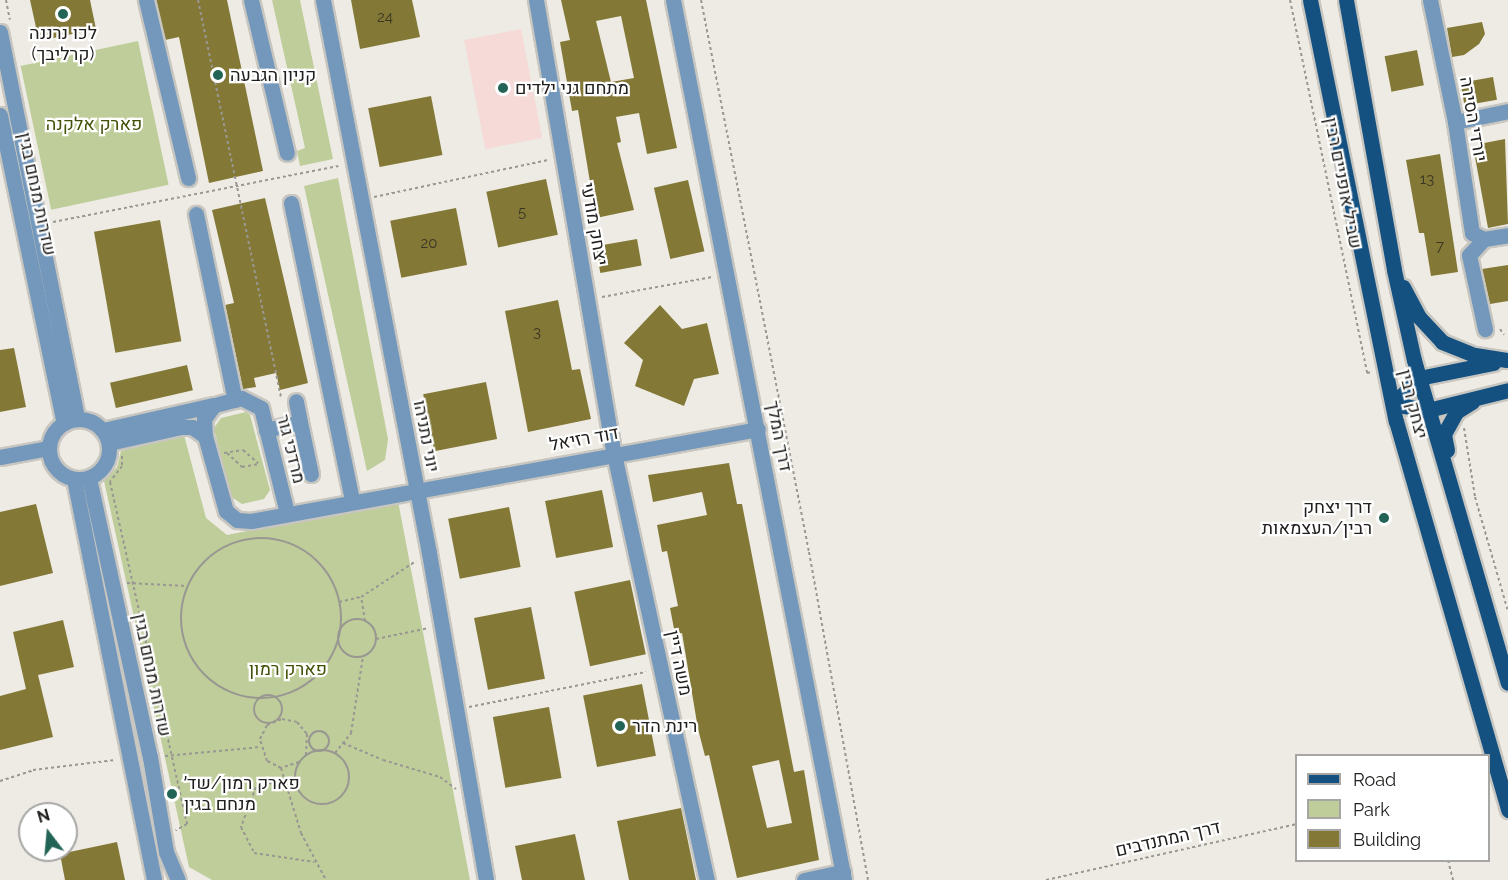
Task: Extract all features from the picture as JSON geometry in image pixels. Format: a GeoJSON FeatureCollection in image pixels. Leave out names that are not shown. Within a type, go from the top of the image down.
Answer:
{"type":"FeatureCollection","features":[{"type":"Feature","properties":{"kind":"main road","name":"יצחק רבין"},"geometry":{"type":"LineString","coordinates":[[1310,0],[1393,404],[1508,810]]}},
{"type":"Feature","properties":{"kind":"main road","name":"יצחק רבין"},"geometry":{"type":"LineString","coordinates":[[1346,0],[1394,270],[1419,378],[1508,683]]}},
{"type":"Feature","properties":{"kind":"main road"},"geometry":{"type":"LineString","coordinates":[[1394,270],[1419,317],[1442,342],[1474,356],[1507,360]]}},
{"type":"Feature","properties":{"kind":"main road"},"geometry":{"type":"LineString","coordinates":[[1393,404],[1419,378],[1507,360]]}},
{"type":"Feature","properties":{"kind":"main road"},"geometry":{"type":"LineString","coordinates":[[1393,404],[1428,410],[1508,390]]}},
{"type":"Feature","properties":{"kind":"main road"},"geometry":{"type":"LineString","coordinates":[[1451,483],[1444,434],[1456,412],[1486,394]]}},
{"type":"Feature","properties":{"kind":"street"},"geometry":{"type":"LineString","coordinates":[[146,0],[188,178]]}},
{"type":"Feature","properties":{"kind":"street"},"geometry":{"type":"LineString","coordinates":[[251,0],[287,153]]}},
{"type":"Feature","properties":{"kind":"street","name":"יוני נתניהו"},"geometry":{"type":"LineString","coordinates":[[323,0],[352,164],[417,488],[458,709],[486,880]]}},
{"type":"Feature","properties":{"kind":"street","name":"יצחק מודעי"},"geometry":{"type":"LineString","coordinates":[[536,0],[614,454]]}},
{"type":"Feature","properties":{"kind":"street","name":"דרך המלך"},"geometry":{"type":"LineString","coordinates":[[673,0],[843,876]]}},
{"type":"Feature","properties":{"kind":"street","name":"יורדי הסירה"},"geometry":{"type":"LineString","coordinates":[[1430,0],[1455,122],[1472,233],[1484,239]]}},
{"type":"Feature","properties":{"kind":"street","name":"שדרות מנחם בגין"},"geometry":{"type":"LineString","coordinates":[[0,32],[38,224],[71,421]]}},
{"type":"Feature","properties":{"kind":"street"},"geometry":{"type":"LineString","coordinates":[[1455,122],[1508,111]]}},
{"type":"Feature","properties":{"kind":"street","name":"שדרות מנחם בגין"},"geometry":{"type":"LineString","coordinates":[[0,115],[71,421]]}},
{"type":"Feature","properties":{"kind":"street"},"geometry":{"type":"LineString","coordinates":[[291,203],[352,500]]}},
{"type":"Feature","properties":{"kind":"street"},"geometry":{"type":"LineString","coordinates":[[111,438],[235,400],[196,214]]}},
{"type":"Feature","properties":{"kind":"street"},"geometry":{"type":"LineString","coordinates":[[1485,329],[1469,255],[1484,239],[1508,235]]}},
{"type":"Feature","properties":{"kind":"street","name":"מרדכי גור"},"geometry":{"type":"LineString","coordinates":[[235,400],[241,398],[261,408],[266,430],[266,462],[287,513]]}},
{"type":"Feature","properties":{"kind":"street"},"geometry":{"type":"LineString","coordinates":[[289,399],[300,422],[311,474]]}},
{"type":"Feature","properties":{"kind":"street","name":"מרדכי גור"},"geometry":{"type":"LineString","coordinates":[[214,405],[204,419],[205,436],[226,511],[237,520],[287,513],[417,488]]}},
{"type":"Feature","properties":{"kind":"street"},"geometry":{"type":"LineString","coordinates":[[111,438],[103,468],[81,478],[53,465],[49,448],[56,429],[71,421],[87,420],[111,438],[181,427],[192,427],[205,436]]}},
{"type":"Feature","properties":{"kind":"street"},"geometry":{"type":"LineString","coordinates":[[266,430],[300,422]]}},
{"type":"Feature","properties":{"kind":"street","name":"דוד רזיאל"},"geometry":{"type":"LineString","coordinates":[[417,488],[758,429]]}},
{"type":"Feature","properties":{"kind":"street"},"geometry":{"type":"LineString","coordinates":[[0,457],[49,448]]}},
{"type":"Feature","properties":{"kind":"street","name":"משה דיין"},"geometry":{"type":"LineString","coordinates":[[614,454],[707,880]]}},
{"type":"Feature","properties":{"kind":"street","name":"שדרות מנחם בגין"},"geometry":{"type":"LineString","coordinates":[[81,478],[112,583],[150,757],[163,837],[178,880]]}},
{"type":"Feature","properties":{"kind":"street","name":"שדרות מנחם בגין"},"geometry":{"type":"LineString","coordinates":[[81,478],[154,880]]}},
{"type":"Feature","properties":{"kind":"street"},"geometry":{"type":"LineString","coordinates":[[804,880],[843,876]]}},
{"type":"Feature","properties":{"kind":"path"},"geometry":{"type":"LineString","coordinates":[[198,0],[236,186],[289,399]]}},
{"type":"Feature","properties":{"kind":"path"},"geometry":{"type":"LineString","coordinates":[[701,0],[809,552],[868,880]]}},
{"type":"Feature","properties":{"kind":"path","name":"שביל אופניים רבין"},"geometry":{"type":"LineString","coordinates":[[1290,0],[1367,373]]}},
{"type":"Feature","properties":{"kind":"path"},"geometry":{"type":"LineString","coordinates":[[360,200],[563,157]]}},
{"type":"Feature","properties":{"kind":"path"},"geometry":{"type":"LineString","coordinates":[[38,224],[352,164]]}},
{"type":"Feature","properties":{"kind":"path"},"geometry":{"type":"LineString","coordinates":[[587,300],[727,274]]}},
{"type":"Feature","properties":{"kind":"path"},"geometry":{"type":"LineString","coordinates":[[111,438],[122,466],[110,482],[187,824],[163,837]]}},
{"type":"Feature","properties":{"kind":"path"},"geometry":{"type":"LineString","coordinates":[[210,456],[243,450],[266,462]]}},
{"type":"Feature","properties":{"kind":"path"},"geometry":{"type":"LineString","coordinates":[[228,453],[242,467],[266,462]]}},
{"type":"Feature","properties":{"kind":"path"},"geometry":{"type":"LineString","coordinates":[[277,539],[303,550],[321,565],[339,602],[341,620],[335,649],[314,678],[296,691],[244,697],[218,687],[190,659],[180,625],[187,586],[206,558],[240,540],[277,539]]}},
{"type":"Feature","properties":{"kind":"path"},"geometry":{"type":"LineString","coordinates":[[339,602],[361,597],[429,553]]}},
{"type":"Feature","properties":{"kind":"path"},"geometry":{"type":"LineString","coordinates":[[112,583],[187,586]]}},
{"type":"Feature","properties":{"kind":"path"},"geometry":{"type":"LineString","coordinates":[[361,597],[365,621],[376,639]]}},
{"type":"Feature","properties":{"kind":"path"},"geometry":{"type":"LineString","coordinates":[[365,621],[352,620],[338,634],[338,642],[346,654],[363,656],[372,650],[376,639]]}},
{"type":"Feature","properties":{"kind":"path"},"geometry":{"type":"LineString","coordinates":[[376,639],[442,626]]}},
{"type":"Feature","properties":{"kind":"path"},"geometry":{"type":"LineString","coordinates":[[334,753],[351,733],[363,656]]}},
{"type":"Feature","properties":{"kind":"path"},"geometry":{"type":"LineString","coordinates":[[458,709],[661,669]]}},
{"type":"Feature","properties":{"kind":"path"},"geometry":{"type":"LineString","coordinates":[[301,761],[296,777],[301,793],[315,803],[333,802],[349,782],[347,765],[334,753],[319,750],[309,742],[297,722],[274,721],[261,721],[254,710],[257,699],[267,694],[275,696],[282,706],[280,716],[274,721],[262,731],[260,747],[267,761],[281,768],[301,761],[319,750],[328,742],[324,733],[313,733],[309,742],[306,756]]}},
{"type":"Feature","properties":{"kind":"path"},"geometry":{"type":"LineString","coordinates":[[343,743],[383,760],[440,777],[475,804]]}},
{"type":"Feature","properties":{"kind":"path"},"geometry":{"type":"LineString","coordinates":[[150,757],[260,747]]}},
{"type":"Feature","properties":{"kind":"path"},"geometry":{"type":"LineString","coordinates":[[0,781],[33,770],[132,757]]}},
{"type":"Feature","properties":{"kind":"path"},"geometry":{"type":"LineString","coordinates":[[281,768],[314,862],[326,880]]}},
{"type":"Feature","properties":{"kind":"path"},"geometry":{"type":"LineString","coordinates":[[284,780],[256,787],[241,827],[255,853],[314,862]]}},
{"type":"Feature","properties":{"kind":"path","name":"דרך המתנדבים"},"geometry":{"type":"LineString","coordinates":[[1046,880],[1295,824]]}},
{"type":"Feature","properties":{"kind":"path"},"geometry":{"type":"LineString","coordinates":[[1448,862],[1454,880]]}},
{"type":"Feature","properties":{"kind":"shaded area","name":"מתחם גני ילדים"},"geometry":{"type":"Polygon","coordinates":[[[521,29],[542,138],[485,149],[464,40],[521,29]]]}},
{"type":"Feature","properties":{"kind":"green space"},"geometry":{"type":"Polygon","coordinates":[[[272,0],[300,0],[333,159],[300,166],[297,151],[305,148],[272,0]]]}},
{"type":"Feature","properties":{"kind":"green space","name":"פארק אלקנה"},"geometry":{"type":"Polygon","coordinates":[[[138,41],[169,185],[51,210],[21,66],[138,41]]]}},
{"type":"Feature","properties":{"kind":"green space"},"geometry":{"type":"Polygon","coordinates":[[[338,178],[388,439],[385,460],[367,471],[304,186],[338,178]]]}},
{"type":"Feature","properties":{"kind":"green space"},"geometry":{"type":"Polygon","coordinates":[[[246,412],[250,415],[270,490],[264,499],[242,504],[230,496],[214,428],[221,418],[246,412]]]}},
{"type":"Feature","properties":{"kind":"green space","name":"פארק רמון"},"geometry":{"type":"Polygon","coordinates":[[[184,435],[206,518],[227,535],[398,501],[470,880],[212,880],[189,867],[104,481],[117,467],[121,451],[184,435]]]}},
{"type":"Feature","properties":{"kind":"building","name":"לכו נרננה (קרליבך)"},"geometry":{"type":"Polygon","coordinates":[[[30,0],[90,0],[96,29],[39,41],[30,0]]]}},
{"type":"Feature","properties":{"kind":"building"},"geometry":{"type":"Polygon","coordinates":[[[156,0],[227,0],[263,171],[209,183],[179,37],[165,40],[156,0]]]}},
{"type":"Feature","properties":{"kind":"building"},"geometry":{"type":"Polygon","coordinates":[[[351,0],[412,0],[420,37],[360,49],[351,0]]]}},
{"type":"Feature","properties":{"kind":"building"},"geometry":{"type":"Polygon","coordinates":[[[561,0],[646,0],[677,148],[647,154],[639,113],[616,117],[621,142],[617,143],[634,210],[596,218],[578,110],[572,111],[560,42],[570,40],[561,0]],[[621,16],[596,21],[611,82],[634,78],[621,16]]]}},
{"type":"Feature","properties":{"kind":"building"},"geometry":{"type":"Polygon","coordinates":[[[1482,22],[1485,34],[1479,44],[1464,55],[1452,57],[1447,28],[1482,22]]]}},
{"type":"Feature","properties":{"kind":"building"},"geometry":{"type":"Polygon","coordinates":[[[1417,50],[1424,85],[1391,92],[1385,56],[1417,50]]]}},
{"type":"Feature","properties":{"kind":"building"},"geometry":{"type":"Polygon","coordinates":[[[1493,77],[1497,100],[1464,105],[1461,83],[1493,77]]]}},
{"type":"Feature","properties":{"kind":"building"},"geometry":{"type":"Polygon","coordinates":[[[431,96],[442,155],[380,167],[368,108],[431,96]]]}},
{"type":"Feature","properties":{"kind":"building"},"geometry":{"type":"Polygon","coordinates":[[[1505,139],[1508,224],[1488,228],[1475,157],[1481,156],[1479,144],[1505,139]]]}},
{"type":"Feature","properties":{"kind":"building"},"geometry":{"type":"Polygon","coordinates":[[[1440,154],[1458,272],[1431,276],[1424,233],[1419,233],[1406,160],[1440,154]]]}},
{"type":"Feature","properties":{"kind":"building"},"geometry":{"type":"Polygon","coordinates":[[[546,179],[558,235],[498,247],[486,192],[546,179]]]}},
{"type":"Feature","properties":{"kind":"building"},"geometry":{"type":"Polygon","coordinates":[[[688,180],[704,251],[670,259],[654,188],[688,180]]]}},
{"type":"Feature","properties":{"kind":"building"},"geometry":{"type":"Polygon","coordinates":[[[265,198],[308,383],[280,390],[276,373],[254,378],[256,387],[243,389],[225,305],[234,303],[212,210],[265,198]]]}},
{"type":"Feature","properties":{"kind":"building"},"geometry":{"type":"Polygon","coordinates":[[[456,208],[467,265],[401,278],[390,221],[456,208]]]}},
{"type":"Feature","properties":{"kind":"building"},"geometry":{"type":"Polygon","coordinates":[[[160,220],[181,341],[115,353],[94,232],[160,220]]]}},
{"type":"Feature","properties":{"kind":"building"},"geometry":{"type":"Polygon","coordinates":[[[637,239],[642,266],[600,273],[596,246],[637,239]]]}},
{"type":"Feature","properties":{"kind":"building"},"geometry":{"type":"Polygon","coordinates":[[[1508,265],[1508,301],[1490,304],[1482,269],[1508,265]]]}},
{"type":"Feature","properties":{"kind":"building"},"geometry":{"type":"Polygon","coordinates":[[[558,300],[572,370],[580,369],[591,419],[528,432],[505,311],[558,300]]]}},
{"type":"Feature","properties":{"kind":"building"},"geometry":{"type":"Polygon","coordinates":[[[660,305],[682,329],[707,323],[719,374],[694,379],[684,406],[635,386],[643,360],[624,343],[660,305]]]}},
{"type":"Feature","properties":{"kind":"building"},"geometry":{"type":"Polygon","coordinates":[[[14,348],[26,407],[0,412],[0,350],[14,348]]]}},
{"type":"Feature","properties":{"kind":"building"},"geometry":{"type":"Polygon","coordinates":[[[187,365],[193,390],[116,408],[110,383],[187,365]]]}},
{"type":"Feature","properties":{"kind":"building"},"geometry":{"type":"Polygon","coordinates":[[[486,382],[497,439],[434,451],[423,394],[486,382]]]}},
{"type":"Feature","properties":{"kind":"building"},"geometry":{"type":"Polygon","coordinates":[[[729,463],[737,504],[742,504],[794,772],[804,770],[819,860],[737,878],[709,755],[705,756],[698,729],[682,633],[675,634],[670,608],[678,606],[667,551],[662,552],[657,525],[707,515],[702,492],[653,502],[648,475],[729,463]],[[779,760],[752,766],[767,828],[792,823],[779,760]]]}},
{"type":"Feature","properties":{"kind":"building"},"geometry":{"type":"Polygon","coordinates":[[[602,490],[613,547],[556,558],[545,501],[602,490]]]}},
{"type":"Feature","properties":{"kind":"building"},"geometry":{"type":"Polygon","coordinates":[[[36,504],[53,573],[0,586],[0,512],[36,504]]]}},
{"type":"Feature","properties":{"kind":"building"},"geometry":{"type":"Polygon","coordinates":[[[509,507],[521,567],[460,579],[448,519],[509,507]]]}},
{"type":"Feature","properties":{"kind":"building"},"geometry":{"type":"Polygon","coordinates":[[[630,580],[646,654],[590,666],[574,592],[630,580]]]}},
{"type":"Feature","properties":{"kind":"building"},"geometry":{"type":"Polygon","coordinates":[[[531,607],[545,679],[488,690],[474,618],[531,607]]]}},
{"type":"Feature","properties":{"kind":"building"},"geometry":{"type":"Polygon","coordinates":[[[63,620],[74,667],[38,675],[53,737],[0,750],[0,696],[26,689],[13,632],[63,620]]]}},
{"type":"Feature","properties":{"kind":"building","name":"רינת הדר"},"geometry":{"type":"Polygon","coordinates":[[[642,684],[656,756],[597,767],[583,695],[642,684]]]}},
{"type":"Feature","properties":{"kind":"building"},"geometry":{"type":"Polygon","coordinates":[[[549,707],[562,778],[505,788],[493,717],[549,707]]]}},
{"type":"Feature","properties":{"kind":"building"},"geometry":{"type":"Polygon","coordinates":[[[681,808],[696,880],[629,880],[617,821],[681,808]]]}},
{"type":"Feature","properties":{"kind":"building"},"geometry":{"type":"Polygon","coordinates":[[[575,834],[585,880],[522,880],[515,846],[575,834]]]}},
{"type":"Feature","properties":{"kind":"building"},"geometry":{"type":"Polygon","coordinates":[[[117,842],[125,880],[65,880],[62,862],[78,862],[78,850],[117,842]]]}},
{"type":"Feature","properties":{"kind":"place","name":"לכו נרננה (קרליבך)"},"geometry":{"type":"Point","coordinates":[63,14]}},
{"type":"Feature","properties":{"kind":"place","name":"קניון הגבעה"},"geometry":{"type":"Point","coordinates":[218,75]}},
{"type":"Feature","properties":{"kind":"place","name":"מתחם גני ילדים"},"geometry":{"type":"Point","coordinates":[503,88]}},
{"type":"Feature","properties":{"kind":"place","name":"דרך יצחק רבין/העצמאות"},"geometry":{"type":"Point","coordinates":[1384,518]}},
{"type":"Feature","properties":{"kind":"place","name":"רינת הדר"},"geometry":{"type":"Point","coordinates":[620,726]}},
{"type":"Feature","properties":{"kind":"place","name":"פארק רמון/שד׳ מנחם בגין"},"geometry":{"type":"Point","coordinates":[172,794]}}]}
